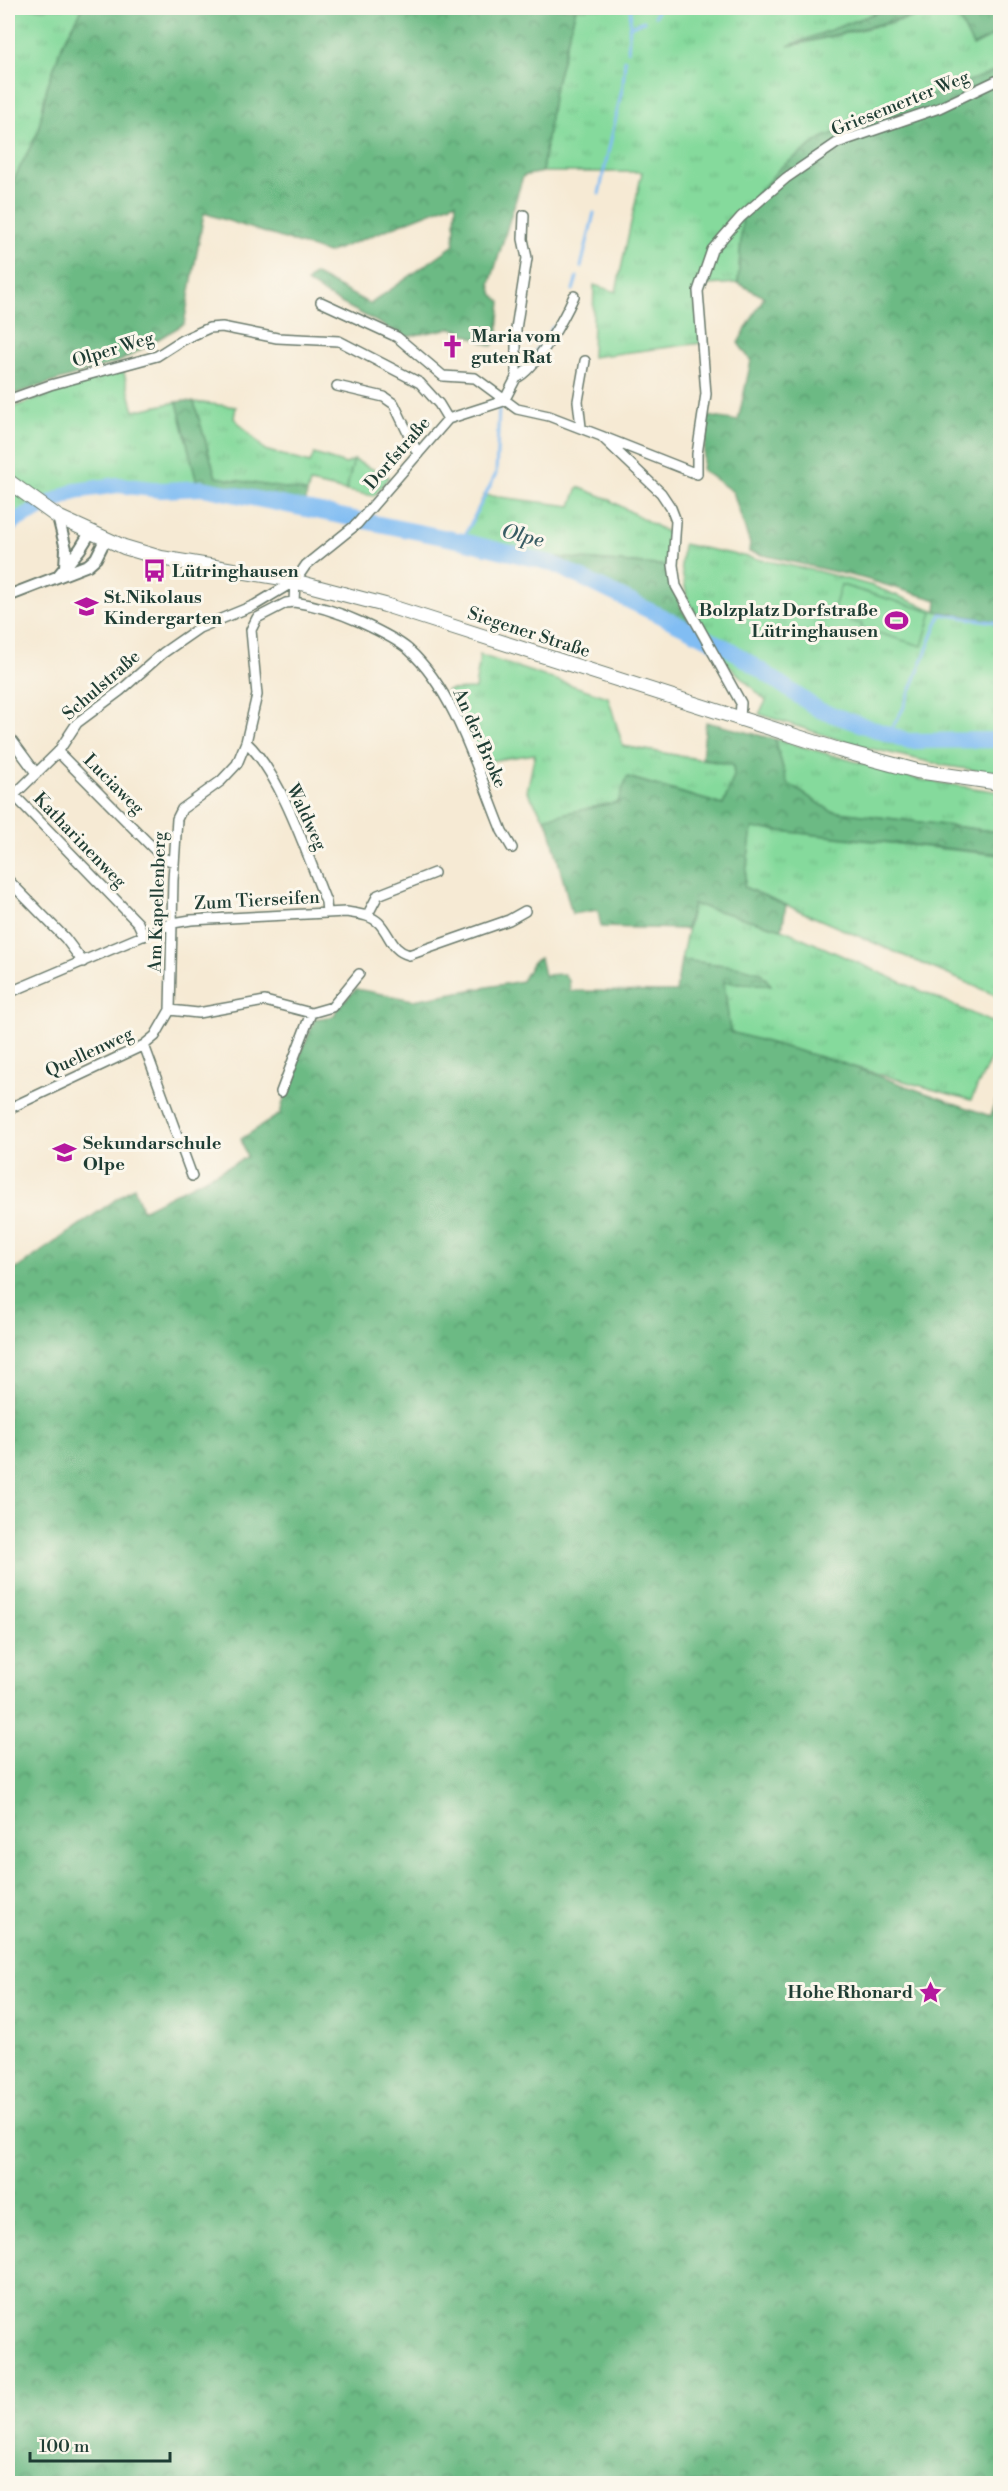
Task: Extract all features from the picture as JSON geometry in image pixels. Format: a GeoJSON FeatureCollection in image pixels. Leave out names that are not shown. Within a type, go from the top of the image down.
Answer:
{"type":"FeatureCollection","features":[{"type":"Feature","properties":{"kind":"main road","name":"Siegener Straße"},"geometry":{"type":"LineString","coordinates":[[8,481],[58,517],[105,540],[161,558],[295,581],[385,605],[891,765],[1000,783]]}},
{"type":"Feature","properties":{"kind":"street","name":"Griesemerter Weg"},"geometry":{"type":"LineString","coordinates":[[601,436],[697,474],[697,454],[706,394],[698,291],[712,249],[741,217],[786,178],[837,143],[939,108],[1000,79]]}},
{"type":"Feature","properties":{"kind":"street"},"geometry":{"type":"LineString","coordinates":[[516,378],[516,329],[527,258],[522,239],[524,215]]}},
{"type":"Feature","properties":{"kind":"street"},"geometry":{"type":"LineString","coordinates":[[504,400],[516,378],[527,370],[553,335],[574,296]]}},
{"type":"Feature","properties":{"kind":"street"},"geometry":{"type":"LineString","coordinates":[[321,302],[397,337],[443,376],[475,378],[517,409],[581,427],[601,436],[661,493],[676,521],[673,575],[681,596],[741,704],[740,718]]}},
{"type":"Feature","properties":{"kind":"street","name":"Olper Weg"},"geometry":{"type":"LineString","coordinates":[[8,400],[50,385],[157,356],[182,340],[209,328],[222,327],[277,338],[339,341],[420,383],[439,404],[448,419]]}},
{"type":"Feature","properties":{"kind":"street"},"geometry":{"type":"LineString","coordinates":[[581,427],[578,401],[585,361]]}},
{"type":"Feature","properties":{"kind":"street"},"geometry":{"type":"LineString","coordinates":[[337,386],[384,397],[394,404],[418,454]]}},
{"type":"Feature","properties":{"kind":"street","name":"Dorfstraße"},"geometry":{"type":"LineString","coordinates":[[295,581],[306,565],[357,524],[448,419],[504,400]]}},
{"type":"Feature","properties":{"kind":"street"},"geometry":{"type":"LineString","coordinates":[[58,517],[66,549],[61,572]]}},
{"type":"Feature","properties":{"kind":"street"},"geometry":{"type":"LineString","coordinates":[[61,572],[81,549],[90,533]]}},
{"type":"Feature","properties":{"kind":"street"},"geometry":{"type":"LineString","coordinates":[[8,596],[61,572],[88,565],[96,558],[105,540]]}},
{"type":"Feature","properties":{"kind":"street"},"geometry":{"type":"LineString","coordinates":[[294,602],[295,581]]}},
{"type":"Feature","properties":{"kind":"street","name":"Schulstraße"},"geometry":{"type":"LineString","coordinates":[[11,798],[58,752],[78,723],[120,691],[163,653],[199,628],[269,597],[295,581]]}},
{"type":"Feature","properties":{"kind":"street","name":"Am Kapellenberg"},"geometry":{"type":"LineString","coordinates":[[170,1010],[177,819],[182,809],[221,781],[237,764],[246,742],[257,694],[251,630],[258,618],[286,603],[294,602]]}},
{"type":"Feature","properties":{"kind":"street","name":"An der Broke"},"geometry":{"type":"LineString","coordinates":[[294,602],[349,617],[373,628],[407,648],[423,666],[443,692],[502,831],[512,848]]}},
{"type":"Feature","properties":{"kind":"street"},"geometry":{"type":"LineString","coordinates":[[8,735],[36,773]]}},
{"type":"Feature","properties":{"kind":"street","name":"Waldweg"},"geometry":{"type":"LineString","coordinates":[[246,742],[258,753],[298,829],[326,902],[327,912]]}},
{"type":"Feature","properties":{"kind":"street","name":"Luciaweg"},"geometry":{"type":"LineString","coordinates":[[58,752],[163,858],[174,862]]}},
{"type":"Feature","properties":{"kind":"street","name":"Katharinenweg"},"geometry":{"type":"LineString","coordinates":[[11,798],[138,923],[144,936]]}},
{"type":"Feature","properties":{"kind":"street"},"geometry":{"type":"LineString","coordinates":[[434,873],[378,895],[367,916],[378,922],[400,952],[409,955],[525,911]]}},
{"type":"Feature","properties":{"kind":"street"},"geometry":{"type":"LineString","coordinates":[[8,880],[65,938],[82,962]]}},
{"type":"Feature","properties":{"kind":"street","name":"Zum Tierseifen"},"geometry":{"type":"LineString","coordinates":[[8,993],[174,923],[327,912],[367,916]]}},
{"type":"Feature","properties":{"kind":"street"},"geometry":{"type":"LineString","coordinates":[[170,1010],[210,1012],[265,1001],[311,1013],[332,1007],[359,974]]}},
{"type":"Feature","properties":{"kind":"street","name":"Quellenweg"},"geometry":{"type":"LineString","coordinates":[[8,1108],[144,1045],[155,1036],[170,1010]]}},
{"type":"Feature","properties":{"kind":"street"},"geometry":{"type":"LineString","coordinates":[[281,1092],[311,1013]]}},
{"type":"Feature","properties":{"kind":"street"},"geometry":{"type":"LineString","coordinates":[[144,1045],[192,1176]]}},
{"type":"Feature","properties":{"kind":"green space"},"geometry":{"type":"Polygon","coordinates":[[[8,8],[83,8],[63,43],[47,87],[38,132],[8,191],[8,8]]]}},
{"type":"Feature","properties":{"kind":"green space"},"geometry":{"type":"Polygon","coordinates":[[[83,8],[576,8],[554,90],[542,172],[523,176],[490,284],[493,295],[501,302],[497,338],[492,346],[452,328],[405,337],[328,296],[307,282],[314,274],[370,304],[454,245],[456,202],[328,253],[204,213],[184,324],[121,361],[8,396],[8,191],[38,132],[47,87],[63,43],[83,8]]]}},
{"type":"Feature","properties":{"kind":"green space"},"geometry":{"type":"Polygon","coordinates":[[[576,8],[889,8],[795,45],[954,8],[973,46],[1000,32],[1000,69],[822,138],[780,168],[743,211],[738,283],[706,285],[698,291],[701,343],[592,357],[594,285],[616,292],[642,172],[542,172],[554,91],[576,8]]]}},
{"type":"Feature","properties":{"kind":"green space"},"geometry":{"type":"Polygon","coordinates":[[[889,8],[947,8],[788,46],[889,8]]]}},
{"type":"Feature","properties":{"kind":"green space"},"geometry":{"type":"Polygon","coordinates":[[[954,8],[1000,8],[1000,32],[973,46],[954,8]]]}},
{"type":"Feature","properties":{"kind":"green space"},"geometry":{"type":"Polygon","coordinates":[[[1000,69],[1000,622],[936,611],[937,600],[862,578],[749,552],[750,544],[733,492],[702,470],[708,416],[738,421],[751,361],[738,343],[764,297],[738,283],[743,211],[780,168],[822,138],[1000,69]]]}},
{"type":"Feature","properties":{"kind":"green space"},"geometry":{"type":"Polygon","coordinates":[[[123,369],[134,411],[177,402],[197,483],[163,487],[119,481],[74,487],[8,522],[8,409],[123,369]]]}},
{"type":"Feature","properties":{"kind":"green space"},"geometry":{"type":"Polygon","coordinates":[[[177,402],[194,402],[216,477],[302,491],[307,493],[305,505],[197,483],[177,402]]]}},
{"type":"Feature","properties":{"kind":"green space"},"geometry":{"type":"Polygon","coordinates":[[[194,402],[236,407],[234,418],[265,450],[310,463],[314,454],[346,464],[354,460],[346,491],[310,483],[307,493],[216,478],[194,402]]]}},
{"type":"Feature","properties":{"kind":"green space"},"geometry":{"type":"Polygon","coordinates":[[[354,460],[389,477],[374,496],[346,491],[354,460]]]}},
{"type":"Feature","properties":{"kind":"green space"},"geometry":{"type":"Polygon","coordinates":[[[578,487],[606,498],[672,535],[669,566],[554,557],[463,540],[484,495],[571,506],[578,487]]]}},
{"type":"Feature","properties":{"kind":"green space"},"geometry":{"type":"Polygon","coordinates":[[[683,544],[817,571],[873,586],[936,611],[1000,622],[1000,774],[947,766],[855,745],[759,714],[766,701],[721,658],[688,602],[681,566],[683,544]],[[841,585],[862,624],[861,628],[931,612],[841,585]]]}},
{"type":"Feature","properties":{"kind":"green space"},"geometry":{"type":"Polygon","coordinates":[[[492,545],[554,557],[669,566],[680,606],[696,632],[553,562],[492,545]]]}},
{"type":"Feature","properties":{"kind":"green space","name":"Bolzplatz Dorfstraße Lütringhausen"},"geometry":{"type":"Polygon","coordinates":[[[841,585],[932,612],[922,646],[861,628],[862,624],[832,615],[841,585]]]}},
{"type":"Feature","properties":{"kind":"green space"},"geometry":{"type":"Polygon","coordinates":[[[480,655],[608,697],[623,746],[733,765],[734,776],[723,805],[628,777],[618,802],[544,818],[527,791],[535,754],[477,763],[447,690],[475,689],[480,655]]]}},
{"type":"Feature","properties":{"kind":"green space"},"geometry":{"type":"Polygon","coordinates":[[[706,722],[775,739],[787,783],[831,811],[1000,832],[1000,854],[752,828],[744,887],[786,905],[782,929],[693,904],[686,929],[601,927],[598,910],[572,914],[549,826],[544,818],[618,802],[627,777],[723,805],[734,776],[733,765],[702,758],[706,722]]]}},
{"type":"Feature","properties":{"kind":"green space"},"geometry":{"type":"Polygon","coordinates":[[[775,739],[921,780],[1000,792],[1000,832],[830,811],[787,783],[775,739]]]}},
{"type":"Feature","properties":{"kind":"green space"},"geometry":{"type":"Polygon","coordinates":[[[752,828],[1000,855],[1000,997],[744,887],[752,828]]]}},
{"type":"Feature","properties":{"kind":"green space"},"geometry":{"type":"Polygon","coordinates":[[[693,904],[782,929],[1000,1026],[1000,1039],[971,1100],[730,1032],[723,982],[770,984],[741,967],[681,960],[693,904]]]}},
{"type":"Feature","properties":{"kind":"green space"},"geometry":{"type":"Polygon","coordinates":[[[540,958],[544,975],[564,974],[569,981],[570,991],[676,992],[681,960],[741,967],[760,972],[771,985],[724,982],[730,1032],[839,1062],[990,1116],[1000,1091],[1000,2483],[8,2483],[8,1275],[134,1187],[142,1210],[247,1157],[241,1139],[280,1114],[287,1088],[315,1019],[334,1016],[337,1009],[356,989],[413,1000],[522,981],[533,962],[540,958]]]}},
{"type":"Feature","properties":{"kind":"waterway"},"geometry":{"type":"LineString","coordinates":[[628,51],[631,8]]}},
{"type":"Feature","properties":{"kind":"waterway"},"geometry":{"type":"LineString","coordinates":[[655,16],[658,8]]}},
{"type":"Feature","properties":{"kind":"waterway"},"geometry":{"type":"LineString","coordinates":[[629,27],[644,21]]}},
{"type":"Feature","properties":{"kind":"waterway"},"geometry":{"type":"LineString","coordinates":[[599,194],[623,85],[625,60]]}},
{"type":"Feature","properties":{"kind":"waterway"},"geometry":{"type":"LineString","coordinates":[[581,267],[594,213]]}},
{"type":"Feature","properties":{"kind":"waterway"},"geometry":{"type":"LineString","coordinates":[[573,290],[577,277]]}},
{"type":"Feature","properties":{"kind":"waterway"},"geometry":{"type":"LineString","coordinates":[[526,365],[553,327]]}},
{"type":"Feature","properties":{"kind":"waterway"},"geometry":{"type":"LineString","coordinates":[[462,541],[496,474],[499,407]]}},
{"type":"Feature","properties":{"kind":"waterway","name":"Olpe"},"geometry":{"type":"LineString","coordinates":[[8,527],[14,521],[75,491],[118,485],[161,490],[203,488],[462,541],[551,563],[731,650],[819,710],[908,741],[1000,740]]}},
{"type":"Feature","properties":{"kind":"waterway"},"geometry":{"type":"LineString","coordinates":[[888,735],[903,709],[941,614],[1000,623]]}},
{"type":"Feature","properties":{"kind":"place","name":"Maria vom guten Rat"},"geometry":{"type":"Point","coordinates":[453,346]}},
{"type":"Feature","properties":{"kind":"place","name":"Lütringhausen"},"geometry":{"type":"Point","coordinates":[154,571]}},
{"type":"Feature","properties":{"kind":"place","name":"St.Nikolaus Kindergarten"},"geometry":{"type":"Point","coordinates":[86,607]}},
{"type":"Feature","properties":{"kind":"place","name":"Bolzplatz Dorfstraße Lütringhausen"},"geometry":{"type":"Point","coordinates":[896,620]}},
{"type":"Feature","properties":{"kind":"place","name":"Sekundarschule Olpe"},"geometry":{"type":"Point","coordinates":[65,1153]}},
{"type":"Feature","properties":{"kind":"place","name":"Hohe Rhonard"},"geometry":{"type":"Point","coordinates":[931,1992]}}]}
